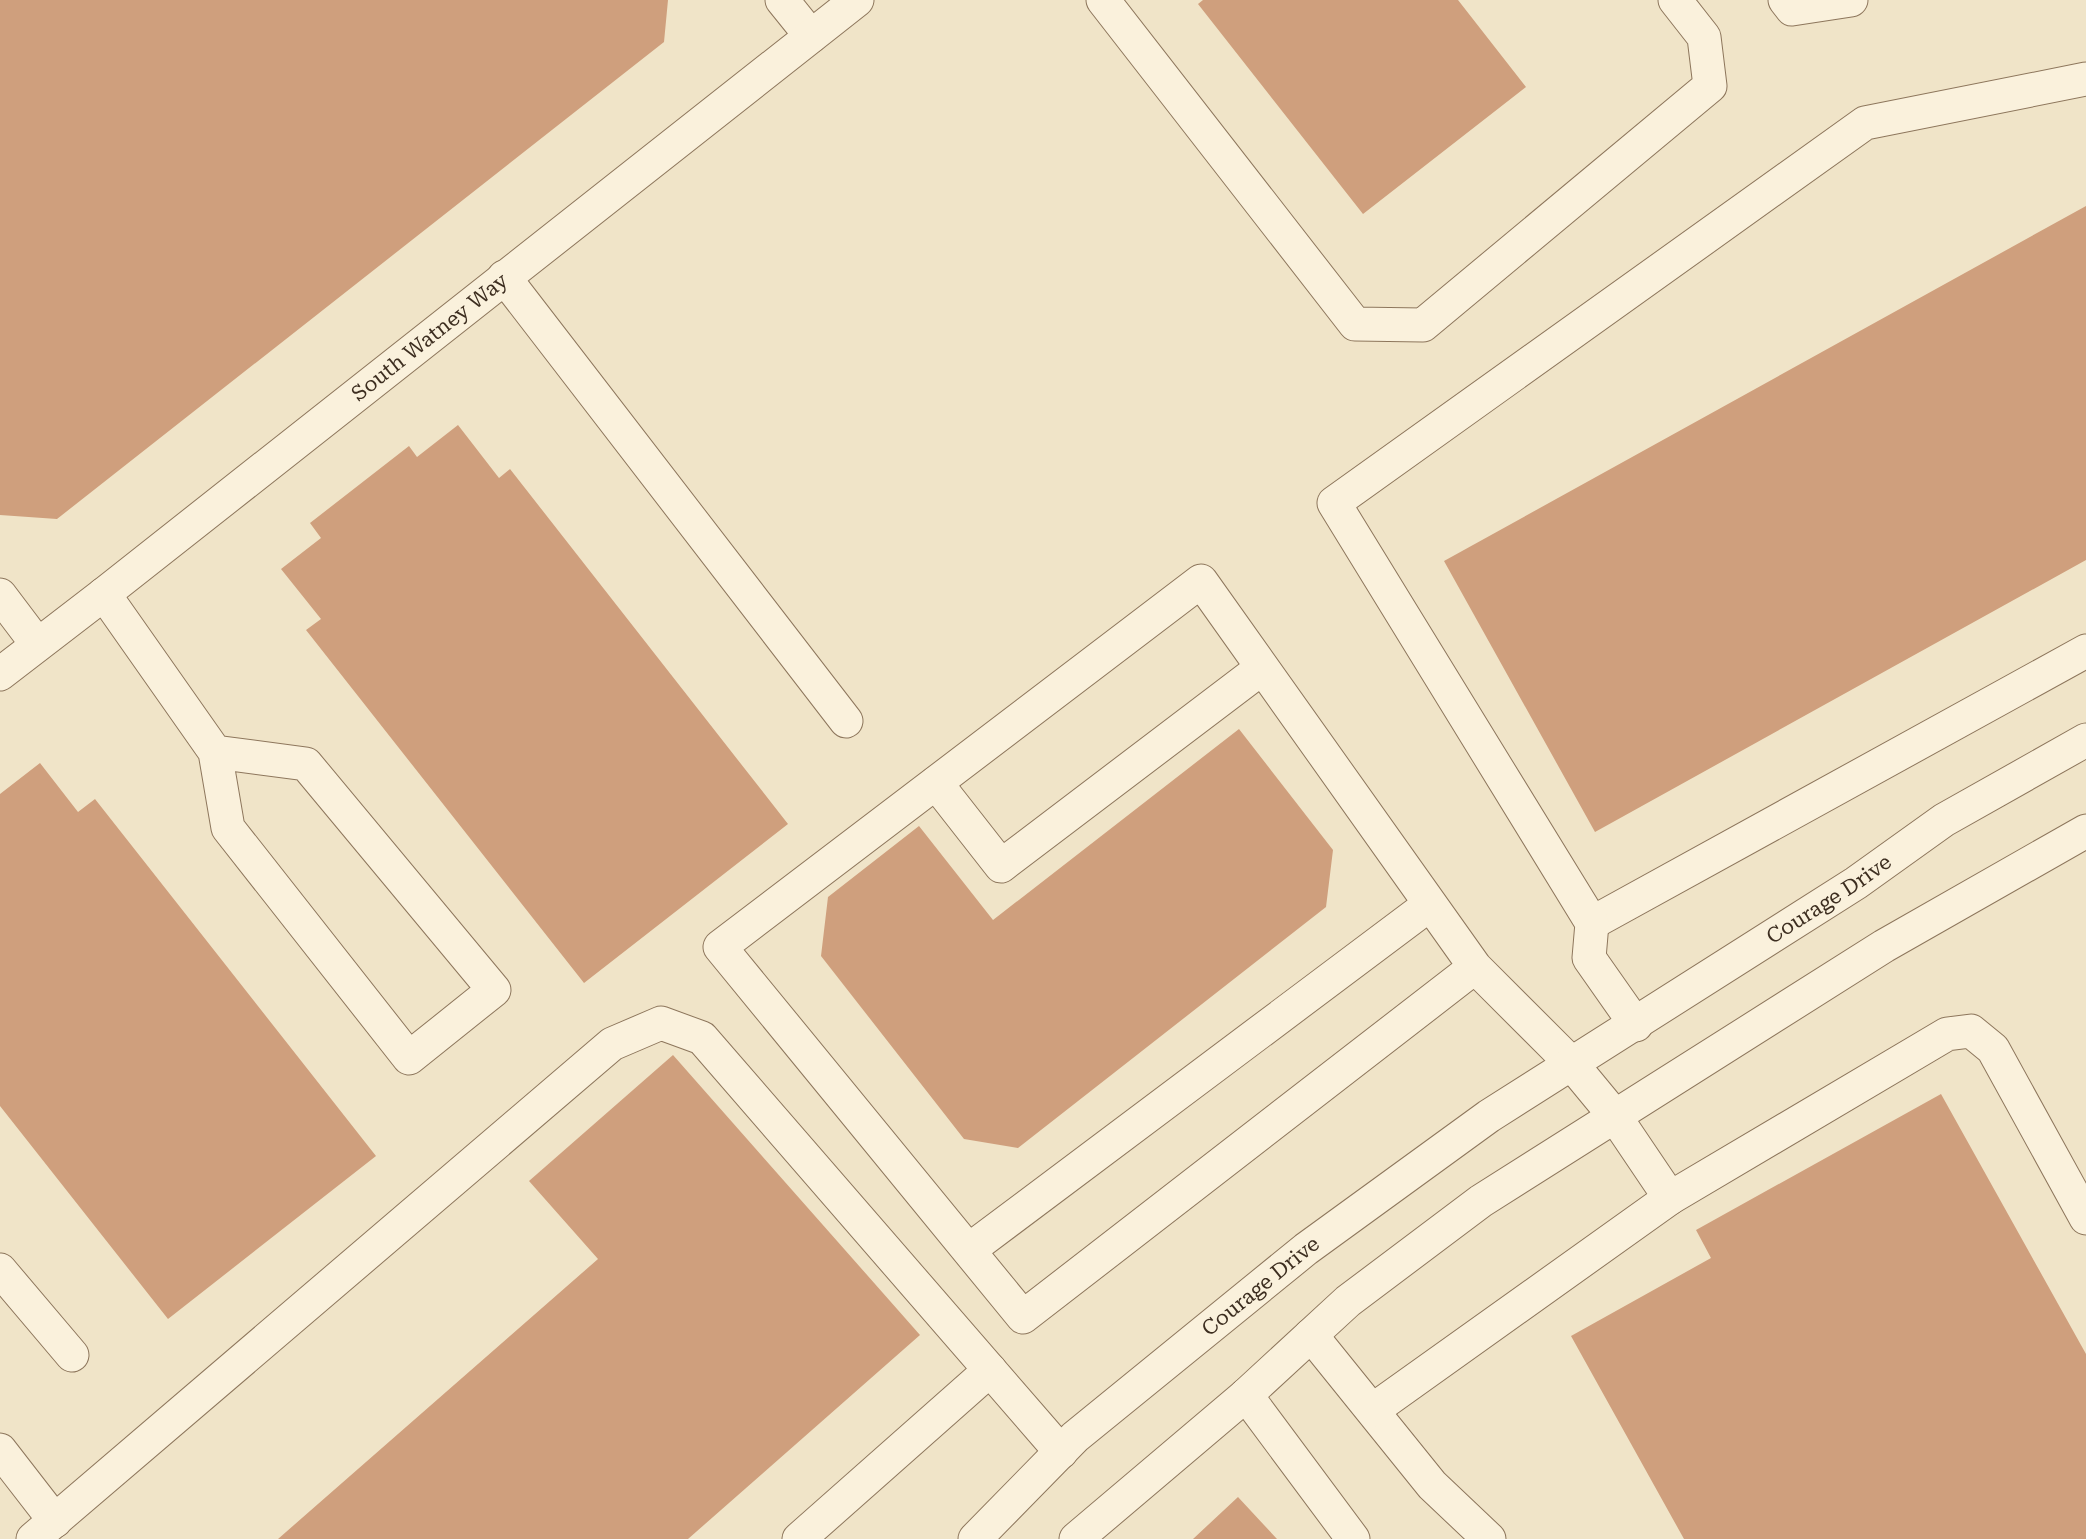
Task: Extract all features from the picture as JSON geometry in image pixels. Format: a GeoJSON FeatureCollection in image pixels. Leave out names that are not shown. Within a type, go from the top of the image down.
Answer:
{"type":"FeatureCollection","features":[{"type":"Feature","properties":{"kind":"street"},"geometry":{"type":"LineString","coordinates":[[782,0],[811,36]]}},
{"type":"Feature","properties":{"kind":"street","name":"South Watney Way"},"geometry":{"type":"LineString","coordinates":[[0,674],[857,0]]}},
{"type":"Feature","properties":{"kind":"street"},"geometry":{"type":"LineString","coordinates":[[1103,0],[1355,324],[1423,325],[1710,86],[1704,37],[1675,0]]}},
{"type":"Feature","properties":{"kind":"street"},"geometry":{"type":"LineString","coordinates":[[1785,0],[1792,9],[1851,0]]}},
{"type":"Feature","properties":{"kind":"street"},"geometry":{"type":"LineString","coordinates":[[1636,1025],[1589,958],[1592,923],[1334,503],[1865,123],[2086,79]]}},
{"type":"Feature","properties":{"kind":"street"},"geometry":{"type":"LineString","coordinates":[[504,277],[846,721]]}},
{"type":"Feature","properties":{"kind":"street"},"geometry":{"type":"LineString","coordinates":[[1475,967],[1023,1317],[720,947],[1201,581],[1475,967],[1571,1063],[1614,1115],[1670,1198]]}},
{"type":"Feature","properties":{"kind":"street"},"geometry":{"type":"LineString","coordinates":[[104,594],[216,752],[228,828],[409,1058],[494,990],[306,764],[216,752]]}},
{"type":"Feature","properties":{"kind":"street"},"geometry":{"type":"LineString","coordinates":[[0,595],[37,644]]}},
{"type":"Feature","properties":{"kind":"street"},"geometry":{"type":"LineString","coordinates":[[1592,923],[2086,651]]}},
{"type":"Feature","properties":{"kind":"street"},"geometry":{"type":"LineString","coordinates":[[936,783],[1001,866],[1262,668]]}},
{"type":"Feature","properties":{"kind":"street","name":"Courage Drive"},"geometry":{"type":"LineString","coordinates":[[975,1539],[1075,1437],[1306,1249],[1489,1116],[1571,1063],[1636,1025],[1856,883],[1944,820],[2086,740]]}},
{"type":"Feature","properties":{"kind":"street"},"geometry":{"type":"LineString","coordinates":[[1076,1539],[1246,1395],[1348,1301],[1481,1201],[1884,946],[2086,831]]}},
{"type":"Feature","properties":{"kind":"street"},"geometry":{"type":"LineString","coordinates":[[969,1250],[1429,905]]}},
{"type":"Feature","properties":{"kind":"street"},"geometry":{"type":"LineString","coordinates":[[0,1450],[44,1530],[612,1044],[661,1023],[702,1038],[1061,1452]]}},
{"type":"Feature","properties":{"kind":"street"},"geometry":{"type":"LineString","coordinates":[[1373,1410],[1670,1198],[1947,1034],[1971,1031],[1993,1049],[2086,1218]]}},
{"type":"Feature","properties":{"kind":"street"},"geometry":{"type":"LineString","coordinates":[[0,1270],[72,1355]]}},
{"type":"Feature","properties":{"kind":"street"},"geometry":{"type":"LineString","coordinates":[[1311,1335],[1432,1485],[1489,1539]]}},
{"type":"Feature","properties":{"kind":"street"},"geometry":{"type":"LineString","coordinates":[[799,1539],[990,1370]]}},
{"type":"Feature","properties":{"kind":"street"},"geometry":{"type":"LineString","coordinates":[[1246,1395],[1353,1539]]}},
{"type":"Feature","properties":{"kind":"building"},"geometry":{"type":"Polygon","coordinates":[[[0,0],[668,0],[664,42],[57,519],[0,515],[0,0]]]}},
{"type":"Feature","properties":{"kind":"building"},"geometry":{"type":"Polygon","coordinates":[[[1203,0],[1458,0],[1526,87],[1363,214],[1198,4],[1203,0]]]}},
{"type":"Feature","properties":{"kind":"building"},"geometry":{"type":"Polygon","coordinates":[[[2086,206],[2086,560],[1595,832],[1444,561],[2086,206]]]}},
{"type":"Feature","properties":{"kind":"building"},"geometry":{"type":"Polygon","coordinates":[[[458,425],[499,478],[510,469],[788,824],[584,983],[306,630],[321,619],[281,569],[321,538],[310,523],[409,446],[417,457],[458,425]]]}},
{"type":"Feature","properties":{"kind":"building"},"geometry":{"type":"Polygon","coordinates":[[[1239,729],[1333,850],[1326,907],[1018,1148],[964,1139],[821,956],[828,897],[919,826],[993,920],[1239,729]]]}},
{"type":"Feature","properties":{"kind":"building"},"geometry":{"type":"Polygon","coordinates":[[[40,763],[78,812],[95,799],[376,1156],[168,1319],[0,1106],[0,794],[40,763]]]}},
{"type":"Feature","properties":{"kind":"building"},"geometry":{"type":"Polygon","coordinates":[[[673,1055],[920,1335],[688,1539],[278,1539],[598,1259],[529,1181],[673,1055]]]}},
{"type":"Feature","properties":{"kind":"building"},"geometry":{"type":"Polygon","coordinates":[[[1941,1094],[2086,1354],[2086,1539],[1684,1539],[1571,1336],[1711,1258],[1696,1230],[1941,1094]]]}},
{"type":"Feature","properties":{"kind":"building"},"geometry":{"type":"Polygon","coordinates":[[[1238,1497],[1277,1539],[1193,1539],[1238,1497]]]}}]}
